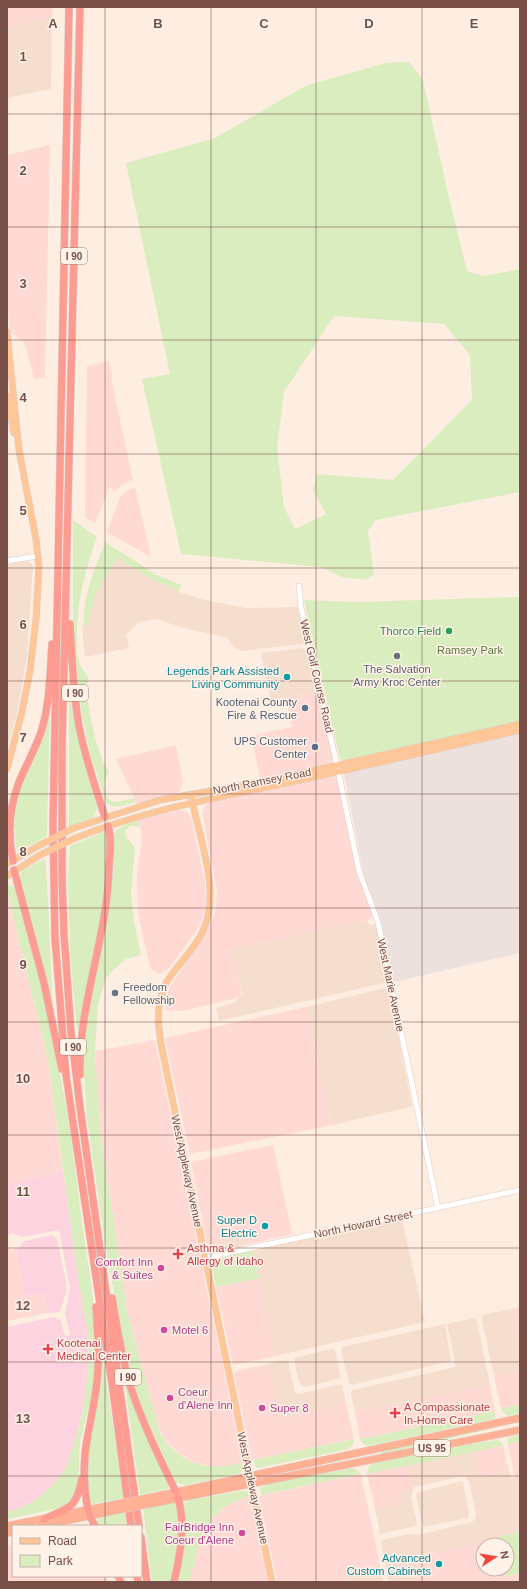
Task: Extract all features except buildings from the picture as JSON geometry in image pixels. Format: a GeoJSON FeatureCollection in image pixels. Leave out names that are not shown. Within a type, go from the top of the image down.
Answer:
{"type":"FeatureCollection","features":[{"type":"Feature","properties":{"kind":"highway","name":"I 90"},"geometry":{"type":"LineString","coordinates":[[68,7],[53,824],[55,939],[60,1010],[71,1112],[113,1391],[131,1525]]}},
{"type":"Feature","properties":{"kind":"highway","name":"I 90"},"geometry":{"type":"LineString","coordinates":[[80,7],[62,750],[62,877],[68,1006],[80,1107],[140,1525]]}},
{"type":"Feature","properties":{"kind":"highway","name":"I 90"},"geometry":{"type":"LineString","coordinates":[[67,564],[74,687],[79,726],[87,760],[105,817]]}},
{"type":"Feature","properties":{"kind":"highway"},"geometry":{"type":"LineString","coordinates":[[10,862],[11,811],[18,786],[38,741],[44,720],[58,586]]}},
{"type":"Feature","properties":{"kind":"highway"},"geometry":{"type":"LineString","coordinates":[[80,1107],[81,1030],[108,894],[110,848],[110,831],[108,826]]}},
{"type":"Feature","properties":{"kind":"highway","name":"I 90"},"geometry":{"type":"LineString","coordinates":[[14,870],[44,983],[71,1112]]}},
{"type":"Feature","properties":{"kind":"highway"},"geometry":{"type":"LineString","coordinates":[[44,1519],[74,1503],[79,1494],[85,1463],[88,1435],[94,1408],[98,1364],[98,1340],[90,1243]]}},
{"type":"Feature","properties":{"kind":"highway","name":"I 90"},"geometry":{"type":"LineString","coordinates":[[101,1255],[131,1389],[146,1429],[177,1495]]}},
{"type":"Feature","properties":{"kind":"highway"},"geometry":{"type":"LineString","coordinates":[[503,1434],[509,1423],[518,1419]]}},
{"type":"Feature","properties":{"kind":"highway","name":"US 95"},"geometry":{"type":"LineString","coordinates":[[177,1495],[250,1475],[518,1419]]}},
{"type":"Feature","properties":{"kind":"highway"},"geometry":{"type":"LineString","coordinates":[[485,1437],[499,1428],[501,1422]]}},
{"type":"Feature","properties":{"kind":"highway","name":"US 95"},"geometry":{"type":"LineString","coordinates":[[45,1525],[89,1513],[177,1495],[252,1483],[520,1430]]}},
{"type":"Feature","properties":{"kind":"highway"},"geometry":{"type":"LineString","coordinates":[[362,1462],[364,1456],[377,1449]]}},
{"type":"Feature","properties":{"kind":"highway"},"geometry":{"type":"LineString","coordinates":[[346,1465],[355,1460],[360,1453]]}},
{"type":"Feature","properties":{"kind":"highway"},"geometry":{"type":"LineString","coordinates":[[85,1463],[85,1488],[89,1513],[95,1525]]}},
{"type":"Feature","properties":{"kind":"highway"},"geometry":{"type":"LineString","coordinates":[[174,1582],[181,1543],[181,1520],[177,1495]]}},
{"type":"Feature","properties":{"kind":"highway","name":"US 95"},"geometry":{"type":"LineString","coordinates":[[12,1525],[89,1513]]}},
{"type":"Feature","properties":{"kind":"highway"},"geometry":{"type":"LineString","coordinates":[[142,1544],[147,1582]]}},
{"type":"Feature","properties":{"kind":"main road"},"geometry":{"type":"LineString","coordinates":[[7,332],[19,450]]}},
{"type":"Feature","properties":{"kind":"main road"},"geometry":{"type":"LineString","coordinates":[[7,396],[30,504],[38,556],[36,619],[30,671],[22,712],[7,769]]}},
{"type":"Feature","properties":{"kind":"main road","name":"North Ramsey Road"},"geometry":{"type":"LineString","coordinates":[[7,876],[14,870],[40,855],[73,839],[108,826],[162,810],[520,724]]}},
{"type":"Feature","properties":{"kind":"main road","name":"North Ramsey Road"},"geometry":{"type":"LineString","coordinates":[[10,862],[74,828],[160,800],[338,768],[520,730]]}},
{"type":"Feature","properties":{"kind":"main road","name":"West Appleway Avenue"},"geometry":{"type":"LineString","coordinates":[[191,795],[210,880],[210,913],[199,938],[166,983],[162,992],[157,1013],[164,1055],[272,1582]]}},
{"type":"Feature","properties":{"kind":"main road"},"geometry":{"type":"LineString","coordinates":[[105,817],[108,826]]}},
{"type":"Feature","properties":{"kind":"main road"},"geometry":{"type":"LineString","coordinates":[[10,862],[14,870]]}},
{"type":"Feature","properties":{"kind":"street"},"geometry":{"type":"LineString","coordinates":[[7,561],[38,556]]}},
{"type":"Feature","properties":{"kind":"street","name":"West Golf Course Road"},"geometry":{"type":"LineString","coordinates":[[299,586],[301,608],[338,768]]}},
{"type":"Feature","properties":{"kind":"street","name":"West Marie Avenue"},"geometry":{"type":"LineString","coordinates":[[338,768],[361,878],[378,922],[438,1208]]}},
{"type":"Feature","properties":{"kind":"street","name":"North Howard Street"},"geometry":{"type":"LineString","coordinates":[[206,1258],[520,1190]]}},
{"type":"Feature","properties":{"kind":"shaded area"},"geometry":{"type":"Polygon","coordinates":[[[7,7],[53,7],[52,17],[7,28],[7,7]]]}},
{"type":"Feature","properties":{"kind":"shaded area"},"geometry":{"type":"Polygon","coordinates":[[[52,17],[51,89],[7,98],[7,28],[52,17]]]}},
{"type":"Feature","properties":{"kind":"shaded area"},"geometry":{"type":"Polygon","coordinates":[[[50,145],[45,378],[34,379],[25,343],[10,332],[7,304],[7,155],[50,145]]]}},
{"type":"Feature","properties":{"kind":"shaded area"},"geometry":{"type":"Polygon","coordinates":[[[109,361],[113,378],[111,378],[133,480],[124,483],[114,492],[110,486],[95,523],[85,517],[87,366],[109,361]]]}},
{"type":"Feature","properties":{"kind":"shaded area"},"geometry":{"type":"Polygon","coordinates":[[[135,487],[151,557],[107,532],[120,497],[135,487]]]}},
{"type":"Feature","properties":{"kind":"shaded area"},"geometry":{"type":"Polygon","coordinates":[[[117,558],[154,580],[182,593],[205,600],[247,608],[298,607],[305,641],[303,644],[242,651],[233,647],[228,638],[183,628],[157,619],[139,622],[126,635],[129,648],[85,657],[82,626],[88,625],[95,596],[117,558]]]}},
{"type":"Feature","properties":{"kind":"shaded area"},"geometry":{"type":"Polygon","coordinates":[[[25,561],[31,563],[33,566],[27,656],[18,709],[9,743],[7,744],[7,565],[25,561]]]}},
{"type":"Feature","properties":{"kind":"shaded area"},"geometry":{"type":"Polygon","coordinates":[[[304,648],[308,651],[317,691],[271,701],[261,653],[304,648]]]}},
{"type":"Feature","properties":{"kind":"shaded area"},"geometry":{"type":"Polygon","coordinates":[[[317,691],[331,746],[333,761],[329,765],[260,779],[251,736],[292,727],[286,698],[317,691]]]}},
{"type":"Feature","properties":{"kind":"shaded area"},"geometry":{"type":"Polygon","coordinates":[[[520,732],[520,953],[394,982],[379,914],[364,878],[344,773],[520,732]]]}},
{"type":"Feature","properties":{"kind":"shaded area"},"geometry":{"type":"Polygon","coordinates":[[[176,745],[183,783],[180,791],[174,795],[137,804],[116,759],[176,745]]]}},
{"type":"Feature","properties":{"kind":"shaded area"},"geometry":{"type":"Polygon","coordinates":[[[334,774],[337,779],[359,879],[373,912],[373,917],[367,920],[231,950],[242,992],[241,997],[182,1011],[165,1010],[165,999],[171,985],[207,932],[215,912],[217,894],[202,812],[206,805],[211,802],[334,774]]]}},
{"type":"Feature","properties":{"kind":"shaded area"},"geometry":{"type":"Polygon","coordinates":[[[180,810],[187,812],[191,817],[205,883],[205,910],[199,927],[169,968],[161,974],[158,974],[150,968],[138,913],[137,875],[142,835],[138,820],[180,810]]]}},
{"type":"Feature","properties":{"kind":"shaded area"},"geometry":{"type":"Polygon","coordinates":[[[7,890],[48,1061],[63,1172],[7,1185],[7,890]]]}},
{"type":"Feature","properties":{"kind":"shaded area"},"geometry":{"type":"Polygon","coordinates":[[[367,920],[369,925],[374,924],[377,927],[388,982],[219,1021],[216,1008],[237,1002],[237,999],[243,994],[231,950],[367,920]]]}},
{"type":"Feature","properties":{"kind":"shaded area"},"geometry":{"type":"Polygon","coordinates":[[[389,987],[412,1106],[332,1125],[306,1007],[389,987]]]}},
{"type":"Feature","properties":{"kind":"shaded area"},"geometry":{"type":"Polygon","coordinates":[[[306,1007],[332,1125],[190,1154],[165,1038],[306,1007]]]}},
{"type":"Feature","properties":{"kind":"shaded area"},"geometry":{"type":"Polygon","coordinates":[[[155,1040],[243,1463],[230,1466],[212,1467],[193,1462],[178,1453],[165,1440],[158,1426],[127,1311],[100,1127],[95,1051],[155,1040]]]}},
{"type":"Feature","properties":{"kind":"shaded area"},"geometry":{"type":"Polygon","coordinates":[[[273,1145],[292,1234],[250,1244],[248,1234],[224,1239],[226,1250],[210,1252],[208,1249],[191,1162],[273,1145]]]}},
{"type":"Feature","properties":{"kind":"shaded area","name":"Kootenai Medical Center"},"geometry":{"type":"Polygon","coordinates":[[[63,1172],[83,1309],[88,1330],[89,1361],[84,1404],[73,1450],[65,1470],[50,1488],[34,1501],[16,1510],[7,1512],[7,1327],[55,1317],[61,1321],[65,1336],[70,1335],[65,1314],[70,1288],[59,1230],[23,1237],[12,1233],[7,1236],[7,1185],[63,1172]]]}},
{"type":"Feature","properties":{"kind":"shaded area"},"geometry":{"type":"Polygon","coordinates":[[[402,1219],[425,1322],[275,1356],[253,1250],[402,1219]]]}},
{"type":"Feature","properties":{"kind":"shaded area"},"geometry":{"type":"Polygon","coordinates":[[[248,1234],[250,1244],[226,1250],[224,1239],[248,1234]]]}},
{"type":"Feature","properties":{"kind":"shaded area","name":"Kootenai Medical Center"},"geometry":{"type":"Polygon","coordinates":[[[52,1235],[57,1239],[66,1282],[66,1292],[60,1312],[48,1313],[44,1293],[25,1296],[16,1249],[20,1247],[24,1241],[52,1235]]]}},
{"type":"Feature","properties":{"kind":"shaded area"},"geometry":{"type":"Polygon","coordinates":[[[7,1247],[12,1250],[16,1249],[25,1296],[44,1293],[48,1313],[7,1321],[7,1247]]]}},
{"type":"Feature","properties":{"kind":"shaded area"},"geometry":{"type":"Polygon","coordinates":[[[259,1278],[275,1356],[233,1365],[216,1287],[259,1278]]]}},
{"type":"Feature","properties":{"kind":"shaded area"},"geometry":{"type":"Polygon","coordinates":[[[520,1307],[520,1350],[511,1309],[520,1307]]]}},
{"type":"Feature","properties":{"kind":"shaded area"},"geometry":{"type":"Polygon","coordinates":[[[511,1309],[520,1350],[520,1370],[494,1376],[482,1316],[485,1314],[511,1309]]]}},
{"type":"Feature","properties":{"kind":"shaded area"},"geometry":{"type":"Polygon","coordinates":[[[473,1318],[477,1321],[490,1385],[355,1412],[351,1394],[352,1390],[456,1367],[447,1324],[473,1318]]]}},
{"type":"Feature","properties":{"kind":"shaded area"},"geometry":{"type":"Polygon","coordinates":[[[445,1324],[451,1361],[351,1385],[349,1383],[341,1350],[342,1347],[445,1324]]]}},
{"type":"Feature","properties":{"kind":"shaded area"},"geometry":{"type":"Polygon","coordinates":[[[334,1348],[341,1378],[305,1387],[301,1385],[298,1379],[294,1358],[334,1348]]]}},
{"type":"Feature","properties":{"kind":"shaded area"},"geometry":{"type":"Polygon","coordinates":[[[283,1360],[288,1361],[295,1393],[299,1394],[341,1384],[346,1404],[280,1418],[269,1364],[283,1360]]]}},
{"type":"Feature","properties":{"kind":"shaded area"},"geometry":{"type":"Polygon","coordinates":[[[269,1364],[281,1418],[346,1404],[354,1439],[252,1460],[234,1374],[236,1371],[269,1364]]]}},
{"type":"Feature","properties":{"kind":"shaded area"},"geometry":{"type":"Polygon","coordinates":[[[520,1370],[520,1404],[501,1409],[494,1376],[520,1370]]]}},
{"type":"Feature","properties":{"kind":"shaded area"},"geometry":{"type":"Polygon","coordinates":[[[490,1385],[495,1411],[360,1439],[355,1412],[490,1385]]]}},
{"type":"Feature","properties":{"kind":"shaded area"},"geometry":{"type":"Polygon","coordinates":[[[520,1441],[520,1477],[515,1478],[508,1445],[520,1441]]]}},
{"type":"Feature","properties":{"kind":"shaded area"},"geometry":{"type":"Polygon","coordinates":[[[503,1446],[509,1471],[478,1477],[474,1452],[503,1446]]]}},
{"type":"Feature","properties":{"kind":"shaded area"},"geometry":{"type":"Polygon","coordinates":[[[474,1452],[478,1477],[509,1471],[511,1478],[520,1477],[520,1532],[499,1537],[475,1537],[475,1543],[411,1558],[416,1582],[389,1582],[381,1543],[382,1540],[408,1534],[418,1535],[472,1522],[475,1519],[476,1514],[469,1481],[463,1476],[414,1487],[411,1497],[417,1524],[415,1526],[380,1534],[375,1509],[402,1503],[399,1491],[412,1488],[407,1465],[474,1452]]]}},
{"type":"Feature","properties":{"kind":"shaded area"},"geometry":{"type":"Polygon","coordinates":[[[407,1465],[412,1488],[399,1491],[402,1503],[375,1509],[367,1474],[407,1465]]]}},
{"type":"Feature","properties":{"kind":"shaded area"},"geometry":{"type":"Polygon","coordinates":[[[361,1474],[380,1564],[346,1572],[348,1582],[277,1582],[259,1496],[361,1474]]]}},
{"type":"Feature","properties":{"kind":"shaded area"},"geometry":{"type":"Polygon","coordinates":[[[461,1481],[463,1482],[469,1513],[468,1518],[423,1527],[416,1496],[417,1493],[461,1481]]]}},
{"type":"Feature","properties":{"kind":"shaded area"},"geometry":{"type":"Polygon","coordinates":[[[250,1496],[268,1582],[189,1582],[202,1535],[211,1520],[226,1506],[241,1498],[250,1496]]]}},
{"type":"Feature","properties":{"kind":"shaded area"},"geometry":{"type":"Polygon","coordinates":[[[475,1543],[475,1577],[515,1577],[515,1575],[520,1573],[520,1582],[416,1582],[411,1558],[475,1543]]]}},
{"type":"Feature","properties":{"kind":"shaded area"},"geometry":{"type":"Polygon","coordinates":[[[12,1545],[12,1577],[107,1577],[109,1582],[7,1582],[7,1546],[12,1545]]]}},
{"type":"Feature","properties":{"kind":"shaded area"},"geometry":{"type":"Polygon","coordinates":[[[380,1564],[383,1582],[348,1582],[346,1572],[380,1564]]]}},
{"type":"Feature","properties":{"kind":"green space"},"geometry":{"type":"Polygon","coordinates":[[[409,62],[423,80],[467,271],[483,276],[520,269],[520,492],[376,520],[368,531],[374,574],[367,580],[341,577],[321,567],[181,554],[142,379],[170,374],[126,163],[215,138],[307,85],[386,63],[409,62]],[[334,316],[284,392],[277,447],[284,507],[295,529],[326,514],[313,490],[317,474],[393,480],[472,400],[470,355],[444,324],[334,316]]]}},
{"type":"Feature","properties":{"kind":"green space"},"geometry":{"type":"Polygon","coordinates":[[[73,520],[97,537],[82,587],[77,626],[77,652],[80,664],[88,677],[88,700],[94,734],[101,756],[109,771],[104,783],[107,797],[113,802],[134,798],[136,802],[117,807],[109,805],[106,802],[90,754],[81,709],[73,630],[73,520]]]}},
{"type":"Feature","properties":{"kind":"green space"},"geometry":{"type":"Polygon","coordinates":[[[105,542],[155,574],[181,585],[179,591],[153,580],[117,558],[95,596],[88,625],[84,626],[87,594],[105,542]]]}},
{"type":"Feature","properties":{"kind":"green space","name":"Ramsey Park"},"geometry":{"type":"Polygon","coordinates":[[[520,597],[520,721],[343,761],[340,759],[304,600],[357,602],[520,597]]]}},
{"type":"Feature","properties":{"kind":"green space"},"geometry":{"type":"Polygon","coordinates":[[[69,678],[71,679],[77,731],[97,808],[94,817],[69,827],[69,678]]]}},
{"type":"Feature","properties":{"kind":"green space"},"geometry":{"type":"Polygon","coordinates":[[[50,707],[47,836],[19,852],[16,847],[14,826],[18,795],[43,736],[50,707]]]}},
{"type":"Feature","properties":{"kind":"green space"},"geometry":{"type":"Polygon","coordinates":[[[138,821],[140,828],[131,826],[125,834],[135,849],[131,893],[134,921],[141,955],[126,959],[111,972],[105,980],[98,1005],[95,1051],[100,1127],[127,1311],[160,1433],[176,1452],[195,1463],[217,1466],[242,1463],[243,1470],[238,1474],[186,1485],[176,1483],[137,1398],[125,1357],[102,1224],[87,1117],[82,1045],[89,999],[110,905],[113,868],[113,835],[115,835],[116,831],[121,827],[138,821]]]}},
{"type":"Feature","properties":{"kind":"green space"},"geometry":{"type":"Polygon","coordinates":[[[103,832],[107,834],[105,900],[79,1029],[77,1031],[70,951],[68,881],[70,846],[103,832]]]}},
{"type":"Feature","properties":{"kind":"green space"},"geometry":{"type":"Polygon","coordinates":[[[45,858],[53,1005],[20,876],[22,871],[45,858]]]}},
{"type":"Feature","properties":{"kind":"green space"},"geometry":{"type":"Polygon","coordinates":[[[7,884],[15,887],[17,891],[51,1027],[63,1089],[91,1281],[95,1321],[96,1360],[94,1386],[80,1442],[78,1486],[75,1496],[69,1504],[62,1508],[7,1519],[7,1512],[16,1510],[34,1501],[50,1488],[65,1470],[79,1427],[84,1404],[89,1361],[88,1330],[84,1315],[75,1256],[48,1061],[7,890],[7,884]]]}},
{"type":"Feature","properties":{"kind":"green space"},"geometry":{"type":"Polygon","coordinates":[[[253,1250],[259,1278],[216,1287],[212,1266],[214,1260],[253,1250]]]}},
{"type":"Feature","properties":{"kind":"green space"},"geometry":{"type":"Polygon","coordinates":[[[102,1353],[124,1498],[93,1504],[89,1501],[87,1473],[88,1451],[102,1353]]]}},
{"type":"Feature","properties":{"kind":"green space"},"geometry":{"type":"Polygon","coordinates":[[[124,1378],[126,1378],[168,1484],[167,1489],[140,1495],[124,1378]]]}},
{"type":"Feature","properties":{"kind":"green space"},"geometry":{"type":"Polygon","coordinates":[[[520,1404],[520,1413],[508,1416],[503,1413],[501,1409],[520,1404]]]}},
{"type":"Feature","properties":{"kind":"green space"},"geometry":{"type":"Polygon","coordinates":[[[495,1411],[496,1417],[494,1419],[368,1446],[363,1444],[360,1439],[495,1411]]]}},
{"type":"Feature","properties":{"kind":"green space"},"geometry":{"type":"Polygon","coordinates":[[[494,1428],[491,1429],[382,1454],[381,1452],[418,1442],[494,1428]]]}},
{"type":"Feature","properties":{"kind":"green space"},"geometry":{"type":"Polygon","coordinates":[[[520,1434],[520,1441],[508,1445],[508,1438],[520,1434]]]}},
{"type":"Feature","properties":{"kind":"green space"},"geometry":{"type":"Polygon","coordinates":[[[354,1439],[353,1445],[349,1449],[258,1468],[255,1467],[253,1460],[354,1439]]]}},
{"type":"Feature","properties":{"kind":"green space"},"geometry":{"type":"Polygon","coordinates":[[[496,1440],[500,1441],[503,1446],[367,1474],[369,1466],[374,1463],[445,1448],[496,1440]]]}},
{"type":"Feature","properties":{"kind":"green space"},"geometry":{"type":"Polygon","coordinates":[[[350,1468],[355,1469],[361,1474],[261,1495],[260,1487],[266,1486],[266,1484],[350,1468]]]}},
{"type":"Feature","properties":{"kind":"green space"},"geometry":{"type":"Polygon","coordinates":[[[247,1491],[249,1496],[241,1498],[221,1510],[210,1522],[202,1535],[189,1582],[176,1582],[183,1504],[189,1500],[247,1491]]]}},
{"type":"Feature","properties":{"kind":"green space"},"geometry":{"type":"Polygon","coordinates":[[[175,1502],[179,1525],[179,1541],[171,1582],[152,1582],[143,1507],[175,1502]]]}},
{"type":"Feature","properties":{"kind":"green space"},"geometry":{"type":"Polygon","coordinates":[[[125,1510],[127,1525],[97,1525],[97,1518],[125,1510]]]}},
{"type":"Feature","properties":{"kind":"green space"},"geometry":{"type":"Polygon","coordinates":[[[520,1532],[520,1573],[515,1574],[515,1537],[498,1537],[520,1532]]]}},
{"type":"Feature","properties":{"kind":"place","name":"Thorco Field"},"geometry":{"type":"Point","coordinates":[449,631]}},
{"type":"Feature","properties":{"kind":"place","name":"The Salvation Army Kroc Center"},"geometry":{"type":"Point","coordinates":[397,656]}},
{"type":"Feature","properties":{"kind":"place","name":"Legends Park Assisted Living Community"},"geometry":{"type":"Point","coordinates":[287,677]}},
{"type":"Feature","properties":{"kind":"place","name":"Kootenai County Fire & Rescue"},"geometry":{"type":"Point","coordinates":[305,708]}},
{"type":"Feature","properties":{"kind":"place","name":"UPS Customer Center"},"geometry":{"type":"Point","coordinates":[315,747]}},
{"type":"Feature","properties":{"kind":"place","name":"Freedom Fellowship"},"geometry":{"type":"Point","coordinates":[115,993]}},
{"type":"Feature","properties":{"kind":"place","name":"Super D Electric"},"geometry":{"type":"Point","coordinates":[265,1226]}},
{"type":"Feature","properties":{"kind":"place","name":"Asthma & Allergy of Idaho"},"geometry":{"type":"Point","coordinates":[178,1254]}},
{"type":"Feature","properties":{"kind":"place","name":"Comfort Inn & Suites"},"geometry":{"type":"Point","coordinates":[161,1268]}},
{"type":"Feature","properties":{"kind":"place","name":"Motel 6"},"geometry":{"type":"Point","coordinates":[164,1330]}},
{"type":"Feature","properties":{"kind":"place","name":"Kootenai Medical Center"},"geometry":{"type":"Point","coordinates":[48,1349]}},
{"type":"Feature","properties":{"kind":"place","name":"Coeur d'Alene Inn"},"geometry":{"type":"Point","coordinates":[170,1398]}},
{"type":"Feature","properties":{"kind":"place","name":"Super 8"},"geometry":{"type":"Point","coordinates":[262,1408]}},
{"type":"Feature","properties":{"kind":"place","name":"A Compassionate In-Home Care"},"geometry":{"type":"Point","coordinates":[395,1413]}},
{"type":"Feature","properties":{"kind":"place","name":"FairBridge Inn Coeur d'Alene"},"geometry":{"type":"Point","coordinates":[242,1533]}},
{"type":"Feature","properties":{"kind":"place","name":"Advanced Custom Cabinets"},"geometry":{"type":"Point","coordinates":[439,1564]}}]}
